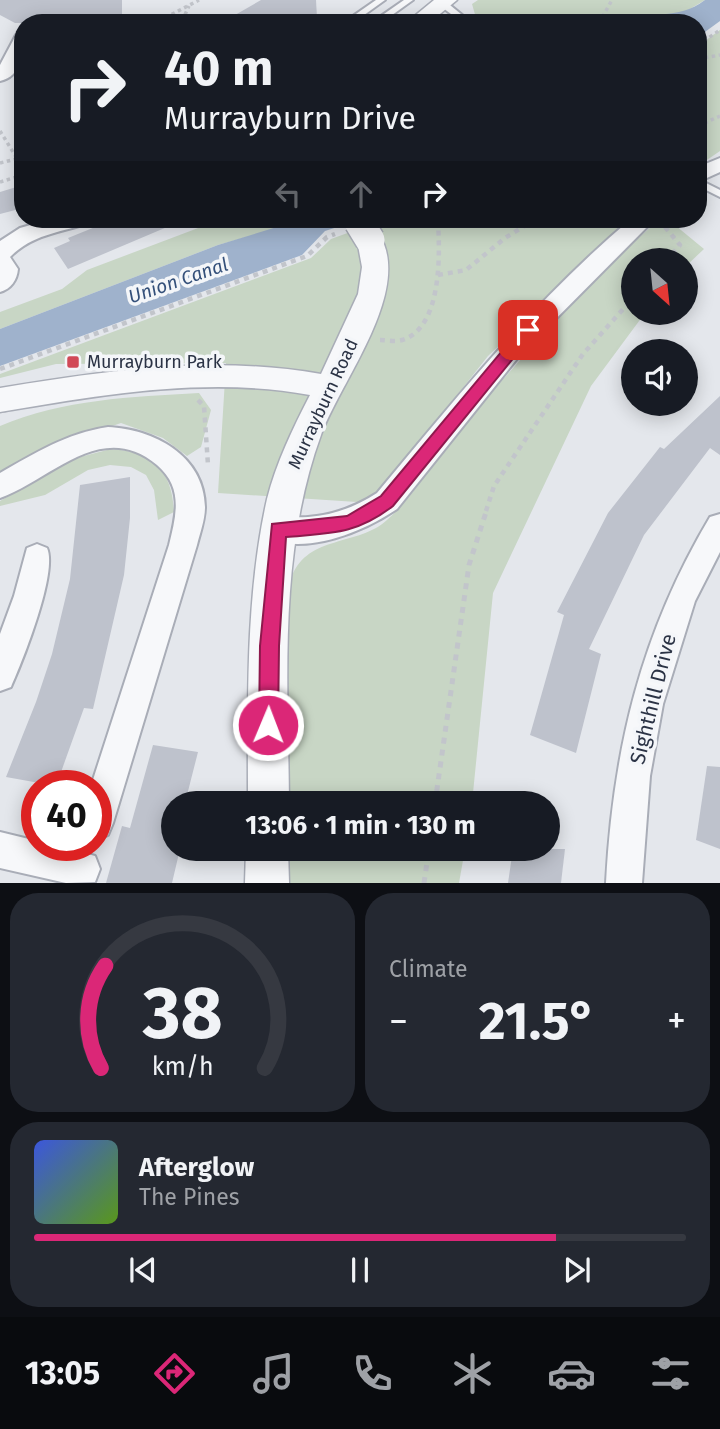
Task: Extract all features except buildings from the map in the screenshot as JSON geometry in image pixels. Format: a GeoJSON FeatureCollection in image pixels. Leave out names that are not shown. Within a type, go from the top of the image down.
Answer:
{"type":"FeatureCollection","features":[{"type":"Feature","properties":{"kind":"street"},"geometry":{"type":"LineString","coordinates":[[428,14],[445,2]]}},
{"type":"Feature","properties":{"kind":"street"},"geometry":{"type":"LineString","coordinates":[[3,39],[14,39]]}},
{"type":"Feature","properties":{"kind":"street"},"geometry":{"type":"LineString","coordinates":[[0,254],[24,232],[41,228]]}},
{"type":"Feature","properties":{"kind":"street"},"geometry":{"type":"LineString","coordinates":[[278,530],[349,524],[387,501],[511,349],[607,251],[634,228]]}},
{"type":"Feature","properties":{"kind":"street","name":"Murrayburn Road"},"geometry":{"type":"LineString","coordinates":[[268,791],[269,646],[278,530],[291,471],[306,433],[356,333],[372,294],[375,267],[356,230]]}},
{"type":"Feature","properties":{"kind":"street"},"geometry":{"type":"LineString","coordinates":[[0,260],[7,269],[0,284]]}},
{"type":"Feature","properties":{"kind":"street"},"geometry":{"type":"LineString","coordinates":[[0,400],[171,376],[264,376],[328,387]]}},
{"type":"Feature","properties":{"kind":"street"},"geometry":{"type":"LineString","coordinates":[[0,486],[75,445],[119,437],[151,445],[167,457],[181,473],[189,489],[191,507],[183,545],[112,772]]}},
{"type":"Feature","properties":{"kind":"street","name":"Sighthill Drive"},"geometry":{"type":"LineString","coordinates":[[624,883],[630,807],[640,740],[664,645],[680,601],[720,526]]}},
{"type":"Feature","properties":{"kind":"street"},"geometry":{"type":"LineString","coordinates":[[2,666],[29,596],[37,557]]}},
{"type":"Feature","properties":{"kind":"street"},"geometry":{"type":"LineString","coordinates":[[0,849],[83,866]]}},
{"type":"Feature","properties":{"kind":"street"},"geometry":{"type":"LineString","coordinates":[[267,861],[267,883]]}},
{"type":"Feature","properties":{"kind":"lane"},"geometry":{"type":"LineString","coordinates":[[360,14],[381,0]]}},
{"type":"Feature","properties":{"kind":"lane"},"geometry":{"type":"LineString","coordinates":[[387,14],[408,0]]}},
{"type":"Feature","properties":{"kind":"lane"},"geometry":{"type":"LineString","coordinates":[[445,2],[458,14]]}},
{"type":"Feature","properties":{"kind":"path"},"geometry":{"type":"LineString","coordinates":[[173,14],[199,0]]}},
{"type":"Feature","properties":{"kind":"path"},"geometry":{"type":"LineString","coordinates":[[186,14],[189,6]]}},
{"type":"Feature","properties":{"kind":"path"},"geometry":{"type":"LineString","coordinates":[[0,131],[14,154]]}},
{"type":"Feature","properties":{"kind":"path"},"geometry":{"type":"LineString","coordinates":[[356,333],[394,344],[417,335],[424,327],[438,275],[438,228]]}},
{"type":"Feature","properties":{"kind":"path"},"geometry":{"type":"LineString","coordinates":[[438,275],[466,270],[521,228]]}},
{"type":"Feature","properties":{"kind":"path"},"geometry":{"type":"LineString","coordinates":[[666,228],[680,245],[677,248]]}},
{"type":"Feature","properties":{"kind":"path"},"geometry":{"type":"LineString","coordinates":[[0,369],[307,256],[327,237],[356,230]]}},
{"type":"Feature","properties":{"kind":"path"},"geometry":{"type":"LineString","coordinates":[[437,791],[469,565],[494,486],[583,354],[621,312]]}},
{"type":"Feature","properties":{"kind":"path"},"geometry":{"type":"LineString","coordinates":[[424,883],[427,861]]}},
{"type":"Feature","properties":{"kind":"green space"},"geometry":{"type":"Polygon","coordinates":[[[478,0],[705,0],[685,12],[674,14],[475,14],[472,4],[478,0]]]}},
{"type":"Feature","properties":{"kind":"green space"},"geometry":{"type":"Polygon","coordinates":[[[720,30],[720,151],[707,160],[707,39],[720,30]]]}},
{"type":"Feature","properties":{"kind":"green space"},"geometry":{"type":"Polygon","coordinates":[[[198,228],[278,228],[218,245],[0,329],[0,312],[62,289],[87,270],[198,228]]]}},
{"type":"Feature","properties":{"kind":"green space"},"geometry":{"type":"Polygon","coordinates":[[[361,228],[623,228],[488,356],[372,503],[218,493],[226,363],[56,364],[0,378],[0,374],[311,258],[331,239],[361,228]]]}},
{"type":"Feature","properties":{"kind":"green space"},"geometry":{"type":"Polygon","coordinates":[[[650,228],[678,228],[704,249],[698,255],[698,248],[627,248],[650,228]]]}},
{"type":"Feature","properties":{"kind":"green space"},"geometry":{"type":"Polygon","coordinates":[[[621,253],[621,326],[635,326],[626,339],[621,339],[621,345],[591,386],[493,593],[473,791],[288,791],[288,609],[292,576],[310,554],[322,547],[363,534],[387,520],[422,481],[458,430],[594,277],[621,253]]]}},
{"type":"Feature","properties":{"kind":"green space"},"geometry":{"type":"Polygon","coordinates":[[[199,393],[211,410],[201,447],[187,456],[163,438],[121,423],[37,452],[0,472],[0,426],[73,405],[123,398],[199,393]]]}},
{"type":"Feature","properties":{"kind":"green space"},"geometry":{"type":"Polygon","coordinates":[[[111,449],[138,454],[158,466],[169,485],[174,512],[158,520],[154,490],[146,475],[131,467],[110,465],[88,470],[45,495],[0,506],[0,501],[76,458],[111,449]]]}},
{"type":"Feature","properties":{"kind":"green space"},"geometry":{"type":"Polygon","coordinates":[[[288,861],[463,861],[459,883],[287,883],[288,861]]]}},
{"type":"Feature","properties":{"kind":"water"},"geometry":{"type":"Polygon","coordinates":[[[705,0],[720,0],[720,21],[707,30],[707,14],[664,14],[684,11],[705,0]]]}},
{"type":"Feature","properties":{"kind":"water","name":"Union Canal"},"geometry":{"type":"Polygon","coordinates":[[[274,228],[334,228],[325,231],[302,255],[0,366],[0,329],[218,245],[274,228]]]}},
{"type":"Feature","properties":{"kind":"place","name":"Murrayburn Park"},"geometry":{"type":"Point","coordinates":[73,362]}},
{"type":"Feature","properties":{"kind":"route"},"geometry":{"type":"LineString","coordinates":[[268,725],[269,646],[278,530],[349,524],[387,501],[528,330]]}}]}
